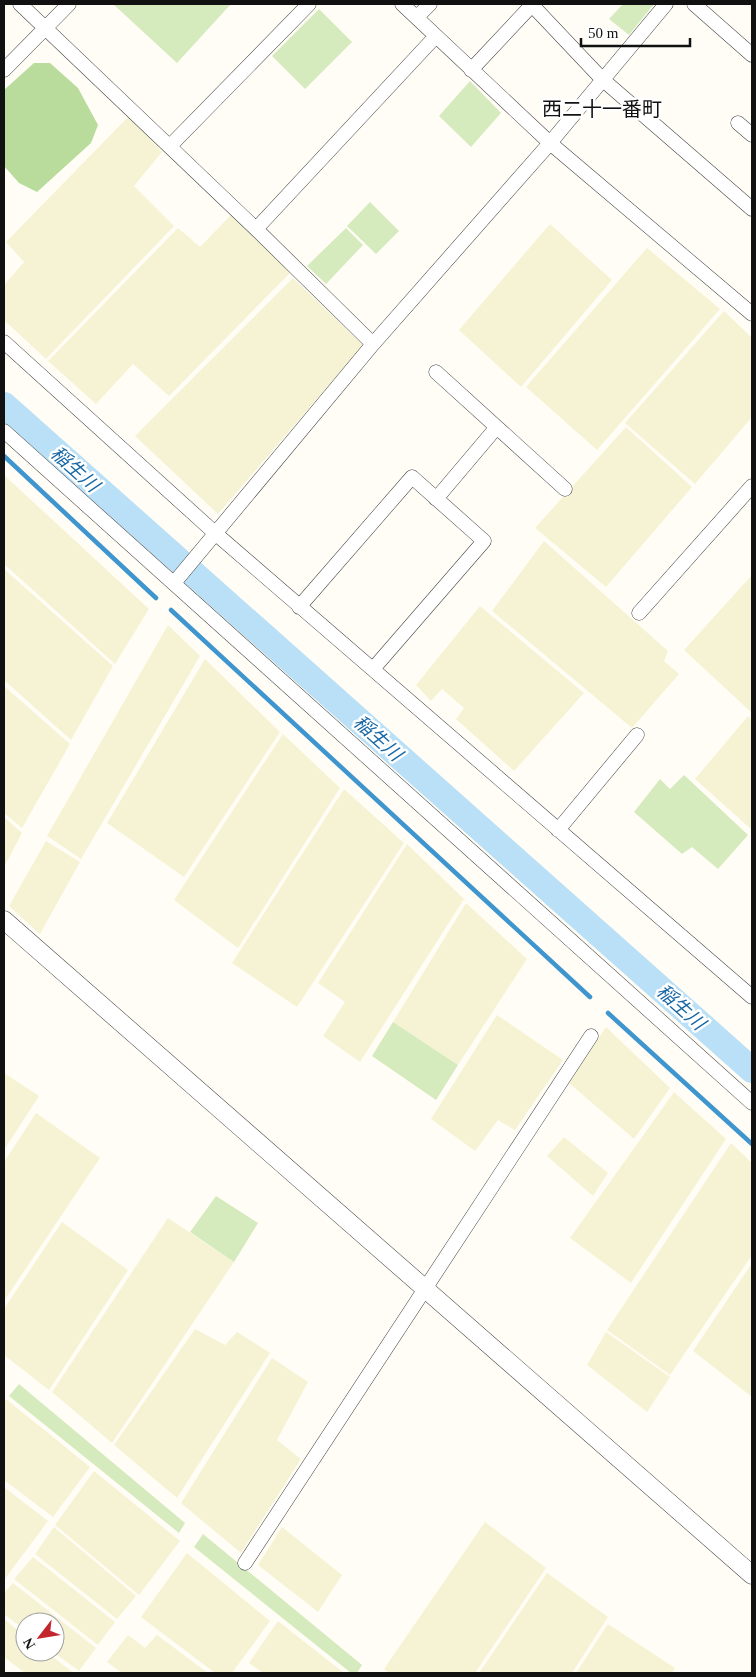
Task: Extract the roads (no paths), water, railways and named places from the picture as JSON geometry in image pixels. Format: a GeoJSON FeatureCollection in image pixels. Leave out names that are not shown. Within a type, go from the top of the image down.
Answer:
{"type":"FeatureCollection","features":[{"type":"Feature","properties":{"kind":"street"},"geometry":{"type":"LineString","coordinates":[[20,4],[170,146],[373,344]]}},
{"type":"Feature","properties":{"kind":"street"},"geometry":{"type":"LineString","coordinates":[[4,70],[69,4]]}},
{"type":"Feature","properties":{"kind":"street"},"geometry":{"type":"LineString","coordinates":[[170,146],[309,4]]}},
{"type":"Feature","properties":{"kind":"street"},"geometry":{"type":"LineString","coordinates":[[402,4],[550,143],[752,314]]}},
{"type":"Feature","properties":{"kind":"street"},"geometry":{"type":"LineString","coordinates":[[417,17],[430,4]]}},
{"type":"Feature","properties":{"kind":"street"},"geometry":{"type":"LineString","coordinates":[[177,580],[373,344],[550,143],[602,78],[666,4]]}},
{"type":"Feature","properties":{"kind":"street"},"geometry":{"type":"LineString","coordinates":[[694,4],[752,55]]}},
{"type":"Feature","properties":{"kind":"street"},"geometry":{"type":"LineString","coordinates":[[471,70],[532,5],[602,78],[752,209]]}},
{"type":"Feature","properties":{"kind":"street"},"geometry":{"type":"LineString","coordinates":[[256,229],[436,36]]}},
{"type":"Feature","properties":{"kind":"street"},"geometry":{"type":"LineString","coordinates":[[738,123],[752,135]]}},
{"type":"Feature","properties":{"kind":"street"},"geometry":{"type":"LineString","coordinates":[[4,342],[299,607],[752,997]]}},
{"type":"Feature","properties":{"kind":"street"},"geometry":{"type":"LineString","coordinates":[[436,372],[496,428],[565,488]]}},
{"type":"Feature","properties":{"kind":"street"},"geometry":{"type":"LineString","coordinates":[[436,499],[496,428]]}},
{"type":"Feature","properties":{"kind":"street"},"geometry":{"type":"LineString","coordinates":[[4,431],[177,580],[752,1103]]}},
{"type":"Feature","properties":{"kind":"street"},"geometry":{"type":"LineString","coordinates":[[299,607],[412,477],[484,541],[373,669]]}},
{"type":"Feature","properties":{"kind":"street"},"geometry":{"type":"LineString","coordinates":[[640,613],[752,486]]}},
{"type":"Feature","properties":{"kind":"street"},"geometry":{"type":"LineString","coordinates":[[558,830],[636,735]]}},
{"type":"Feature","properties":{"kind":"street"},"geometry":{"type":"LineString","coordinates":[[4,920],[752,1575]]}},
{"type":"Feature","properties":{"kind":"street"},"geometry":{"type":"LineString","coordinates":[[245,1563],[591,1036]]}},
{"type":"Feature","properties":{"kind":"waterway","name":"稲生川"},"geometry":{"type":"LineString","coordinates":[[4,405],[752,1070]]}},
{"type":"Feature","properties":{"kind":"waterway"},"geometry":{"type":"LineString","coordinates":[[4,456],[156,598]]}},
{"type":"Feature","properties":{"kind":"waterway"},"geometry":{"type":"LineString","coordinates":[[171,610],[590,997]]}},
{"type":"Feature","properties":{"kind":"waterway"},"geometry":{"type":"LineString","coordinates":[[608,1013],[752,1144]]}},
{"type":"Feature","properties":{"kind":"district","name":"西二十一番町"},"geometry":{"type":"Point","coordinates":[602,109]}}]}
